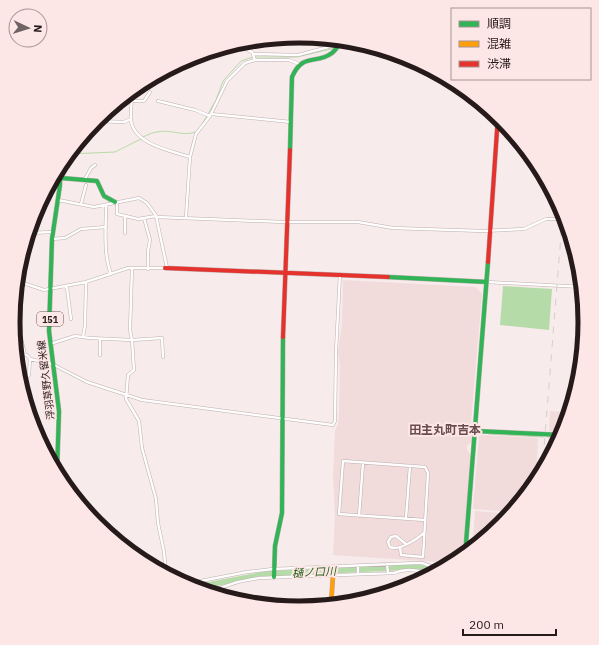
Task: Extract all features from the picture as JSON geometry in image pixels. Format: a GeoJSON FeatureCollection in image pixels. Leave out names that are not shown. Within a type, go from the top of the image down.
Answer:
{"type":"FeatureCollection","features":[{"type":"Feature","properties":{"kind":"street"},"geometry":{"type":"LineString","coordinates":[[243,49],[254,54],[295,55],[333,45]]}},
{"type":"Feature","properties":{"kind":"street"},"geometry":{"type":"LineString","coordinates":[[274,576],[275,546],[282,513],[282,419],[292,77],[299,64],[308,59],[328,55],[338,45]]}},
{"type":"Feature","properties":{"kind":"street"},"geometry":{"type":"LineString","coordinates":[[254,54],[255,59]]}},
{"type":"Feature","properties":{"kind":"street"},"geometry":{"type":"LineString","coordinates":[[186,217],[190,157],[196,134],[210,115],[227,81],[245,63],[255,59],[289,60],[299,64]]}},
{"type":"Feature","properties":{"kind":"street"},"geometry":{"type":"LineString","coordinates":[[150,92],[144,101],[132,101],[131,119],[133,127],[141,138],[190,157]]}},
{"type":"Feature","properties":{"kind":"street"},"geometry":{"type":"LineString","coordinates":[[158,101],[210,115],[291,122]]}},
{"type":"Feature","properties":{"kind":"street"},"geometry":{"type":"LineString","coordinates":[[106,121],[124,122],[131,119]]}},
{"type":"Feature","properties":{"kind":"street"},"geometry":{"type":"LineString","coordinates":[[466,547],[487,282],[497,125]]}},
{"type":"Feature","properties":{"kind":"street"},"geometry":{"type":"LineString","coordinates":[[85,179],[91,168],[95,165]]}},
{"type":"Feature","properties":{"kind":"street"},"geometry":{"type":"LineString","coordinates":[[61,176],[97,181],[104,196],[116,202]]}},
{"type":"Feature","properties":{"kind":"street","name":"浮羽草野久留米線"},"geometry":{"type":"LineString","coordinates":[[57,463],[59,411],[49,344],[52,239],[61,177]]}},
{"type":"Feature","properties":{"kind":"street"},"geometry":{"type":"LineString","coordinates":[[81,204],[86,185]]}},
{"type":"Feature","properties":{"kind":"street"},"geometry":{"type":"LineString","coordinates":[[58,200],[94,207],[134,198],[143,200],[152,208],[156,216],[166,268]]}},
{"type":"Feature","properties":{"kind":"street"},"geometry":{"type":"LineString","coordinates":[[116,202],[117,214],[138,219],[156,216],[358,222],[393,228],[490,231],[524,229],[546,219],[559,219]]}},
{"type":"Feature","properties":{"kind":"street"},"geometry":{"type":"LineString","coordinates":[[106,205],[108,264],[112,274]]}},
{"type":"Feature","properties":{"kind":"street"},"geometry":{"type":"LineString","coordinates":[[125,216],[125,233]]}},
{"type":"Feature","properties":{"kind":"street"},"geometry":{"type":"LineString","coordinates":[[144,218],[150,240],[148,269]]}},
{"type":"Feature","properties":{"kind":"street"},"geometry":{"type":"LineString","coordinates":[[52,239],[66,238],[81,229],[106,227]]}},
{"type":"Feature","properties":{"kind":"street"},"geometry":{"type":"LineString","coordinates":[[35,233],[53,232]]}},
{"type":"Feature","properties":{"kind":"street"},"geometry":{"type":"LineString","coordinates":[[132,268],[130,330],[134,370],[128,375],[126,396],[128,404],[139,421],[142,448],[156,499],[158,523],[165,568]]}},
{"type":"Feature","properties":{"kind":"street"},"geometry":{"type":"LineString","coordinates":[[22,283],[39,290],[50,289],[86,282],[132,268],[166,268],[340,274],[577,287]]}},
{"type":"Feature","properties":{"kind":"street"},"geometry":{"type":"LineString","coordinates":[[21,341],[25,355],[30,359],[52,364],[87,382],[126,396],[150,401],[282,419],[335,424],[337,366],[336,351],[339,323],[340,274]]}},
{"type":"Feature","properties":{"kind":"street"},"geometry":{"type":"LineString","coordinates":[[83,337],[85,326],[86,282]]}},
{"type":"Feature","properties":{"kind":"street"},"geometry":{"type":"LineString","coordinates":[[65,286],[71,319]]}},
{"type":"Feature","properties":{"kind":"street"},"geometry":{"type":"LineString","coordinates":[[49,344],[75,336],[100,339],[132,340],[162,338],[163,357]]}},
{"type":"Feature","properties":{"kind":"street"},"geometry":{"type":"LineString","coordinates":[[100,339],[100,355]]}},
{"type":"Feature","properties":{"kind":"street"},"geometry":{"type":"LineString","coordinates":[[25,379],[30,375],[30,359]]}},
{"type":"Feature","properties":{"kind":"street"},"geometry":{"type":"LineString","coordinates":[[475,431],[555,435]]}},
{"type":"Feature","properties":{"kind":"street"},"geometry":{"type":"LineString","coordinates":[[400,547],[401,555],[423,557],[428,469],[425,467],[342,461],[339,514],[425,520]]}},
{"type":"Feature","properties":{"kind":"street"},"geometry":{"type":"LineString","coordinates":[[359,516],[363,462]]}},
{"type":"Feature","properties":{"kind":"street"},"geometry":{"type":"LineString","coordinates":[[406,518],[410,466]]}},
{"type":"Feature","properties":{"kind":"street"},"geometry":{"type":"LineString","coordinates":[[406,544],[402,543],[396,536],[390,538],[388,542],[390,547],[395,549],[406,544],[424,533]]}},
{"type":"Feature","properties":{"kind":"street"},"geometry":{"type":"LineString","coordinates":[[196,582],[247,572],[273,570],[422,563],[433,568]]}},
{"type":"Feature","properties":{"kind":"street"},"geometry":{"type":"LineString","coordinates":[[387,564],[388,572]]}},
{"type":"Feature","properties":{"kind":"street"},"geometry":{"type":"LineString","coordinates":[[358,566],[358,574]]}},
{"type":"Feature","properties":{"kind":"street"},"geometry":{"type":"LineString","coordinates":[[217,589],[222,586],[241,581],[274,576],[358,574],[418,570],[425,572]]}},
{"type":"Feature","properties":{"kind":"street"},"geometry":{"type":"LineString","coordinates":[[332,600],[333,575]]}},
{"type":"Feature","properties":{"kind":"shaded area"},"geometry":{"type":"Polygon","coordinates":[[[343,280],[476,287],[482,294],[470,434],[472,441],[467,446],[467,450],[471,455],[464,549],[443,562],[333,555],[335,518],[333,475],[335,431],[338,424],[339,411],[340,365],[338,352],[342,323],[343,280]]]}},
{"type":"Feature","properties":{"kind":"shaded area"},"geometry":{"type":"Polygon","coordinates":[[[503,286],[552,289],[549,330],[500,325],[503,286]]]}},
{"type":"Feature","properties":{"kind":"shaded area"},"geometry":{"type":"Polygon","coordinates":[[[550,411],[564,412],[557,432],[549,431],[550,411]]]}},
{"type":"Feature","properties":{"kind":"shaded area"},"geometry":{"type":"Polygon","coordinates":[[[479,436],[538,438],[537,471],[506,511],[473,509],[479,436]]]}},
{"type":"Feature","properties":{"kind":"shaded area"},"geometry":{"type":"Polygon","coordinates":[[[549,436],[555,436],[550,446],[548,450],[549,436]]]}},
{"type":"Feature","properties":{"kind":"shaded area"},"geometry":{"type":"Polygon","coordinates":[[[475,511],[504,513],[484,533],[473,542],[475,511]]]}},
{"type":"Feature","properties":{"kind":"waterway"},"geometry":{"type":"LineString","coordinates":[[201,126],[216,100],[223,81],[241,61],[253,57],[297,57],[335,48]]}},
{"type":"Feature","properties":{"kind":"waterway"},"geometry":{"type":"LineString","coordinates":[[143,137],[152,133],[166,131],[183,133],[196,132]]}},
{"type":"Feature","properties":{"kind":"waterway"},"geometry":{"type":"LineString","coordinates":[[77,154],[115,152],[141,139]]}},
{"type":"Feature","properties":{"kind":"waterway"},"geometry":{"type":"LineString","coordinates":[[489,434],[543,437]]}},
{"type":"Feature","properties":{"kind":"waterway"},"geometry":{"type":"LineString","coordinates":[[547,437],[553,437]]}},
{"type":"Feature","properties":{"kind":"waterway","name":"樋ノ口川"},"geometry":{"type":"LineString","coordinates":[[205,585],[265,574],[410,567],[430,570]]}},
{"type":"Feature","properties":{"kind":"railway"},"geometry":{"type":"LineString","coordinates":[[543,460],[562,226]]}},
{"type":"Feature","properties":{"kind":"traffic: fast"},"geometry":{"type":"LineString","coordinates":[[290,150],[292,77],[296,69],[301,64],[326,56],[332,53],[339,45]]}},
{"type":"Feature","properties":{"kind":"traffic: fast"},"geometry":{"type":"LineString","coordinates":[[57,463],[59,411],[49,331],[52,239],[60,178]]}},
{"type":"Feature","properties":{"kind":"traffic: fast"},"geometry":{"type":"LineString","coordinates":[[61,178],[97,181],[104,196],[115,202]]}},
{"type":"Feature","properties":{"kind":"traffic: fast"},"geometry":{"type":"LineString","coordinates":[[466,547],[488,262]]}},
{"type":"Feature","properties":{"kind":"traffic: fast"},"geometry":{"type":"LineString","coordinates":[[388,277],[487,282]]}},
{"type":"Feature","properties":{"kind":"traffic: fast"},"geometry":{"type":"LineString","coordinates":[[274,577],[275,546],[282,513],[283,337]]}},
{"type":"Feature","properties":{"kind":"traffic: fast"},"geometry":{"type":"LineString","coordinates":[[475,431],[555,435]]}},
{"type":"Feature","properties":{"kind":"traffic: slow"},"geometry":{"type":"LineString","coordinates":[[331,600],[333,575]]}},
{"type":"Feature","properties":{"kind":"traffic: jam"},"geometry":{"type":"LineString","coordinates":[[488,262],[497,125]]}},
{"type":"Feature","properties":{"kind":"traffic: jam"},"geometry":{"type":"LineString","coordinates":[[283,337],[290,150]]}},
{"type":"Feature","properties":{"kind":"traffic: jam"},"geometry":{"type":"LineString","coordinates":[[165,268],[388,277]]}},
{"type":"Feature","properties":{"kind":"district","name":"田主丸町吉本"},"geometry":{"type":"Point","coordinates":[445,429]}}]}
